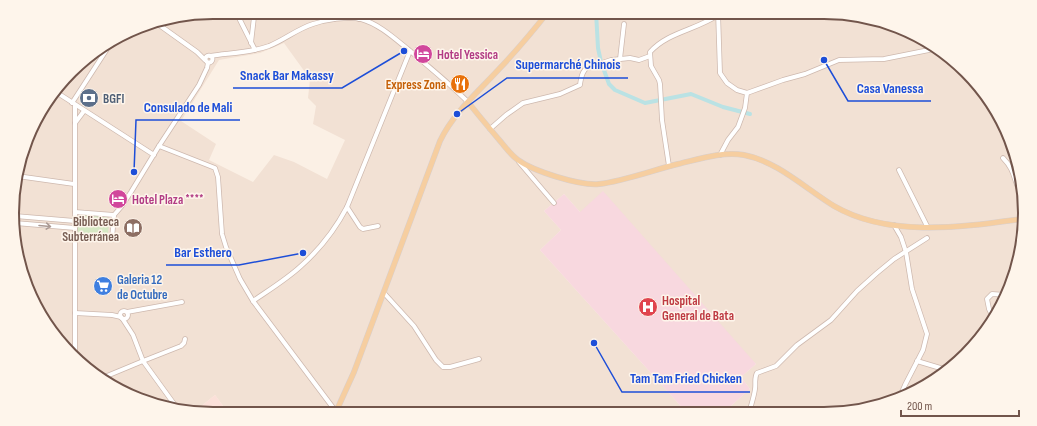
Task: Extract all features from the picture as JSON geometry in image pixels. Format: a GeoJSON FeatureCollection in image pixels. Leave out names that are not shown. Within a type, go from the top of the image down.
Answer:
{"type":"FeatureCollection","features":[{"type":"Feature","properties":{"kind":"main road"},"geometry":{"type":"LineString","coordinates":[[339,407],[354,372],[440,141],[453,119],[502,67],[542,19]]}},
{"type":"Feature","properties":{"kind":"main road"},"geometry":{"type":"LineString","coordinates":[[468,102],[518,160],[542,171],[565,179],[589,184],[605,183],[669,166],[720,155],[744,155],[768,163],[829,203],[852,215],[894,226],[972,225],[1018,219]]}},
{"type":"Feature","properties":{"kind":"street"},"geometry":{"type":"LineString","coordinates":[[241,19],[254,50]]}},
{"type":"Feature","properties":{"kind":"street"},"geometry":{"type":"LineString","coordinates":[[251,44],[254,19]]}},
{"type":"Feature","properties":{"kind":"street"},"geometry":{"type":"LineString","coordinates":[[196,52],[209,56],[254,50],[269,46],[299,29],[312,24],[334,19],[359,19],[385,31],[439,74],[468,102]]}},
{"type":"Feature","properties":{"kind":"street"},"geometry":{"type":"LineString","coordinates":[[669,166],[663,131],[659,80],[651,66],[650,52],[666,39],[699,25],[708,19]]}},
{"type":"Feature","properties":{"kind":"street"},"geometry":{"type":"LineString","coordinates":[[718,19],[720,73],[727,83],[737,90],[747,92],[805,74],[839,60],[884,58],[929,50]]}},
{"type":"Feature","properties":{"kind":"street"},"geometry":{"type":"LineString","coordinates":[[620,59],[624,24]]}},
{"type":"Feature","properties":{"kind":"street"},"geometry":{"type":"LineString","coordinates":[[75,237],[112,239],[114,215],[131,192],[208,68],[206,62],[196,52],[161,26]]}},
{"type":"Feature","properties":{"kind":"street"},"geometry":{"type":"LineString","coordinates":[[75,349],[74,104],[106,52]]}},
{"type":"Feature","properties":{"kind":"street"},"geometry":{"type":"LineString","coordinates":[[254,301],[302,265],[340,219],[347,207],[410,52]]}},
{"type":"Feature","properties":{"kind":"street"},"geometry":{"type":"LineString","coordinates":[[206,62],[210,63],[223,55]]}},
{"type":"Feature","properties":{"kind":"street"},"geometry":{"type":"LineString","coordinates":[[209,56],[213,60]]}},
{"type":"Feature","properties":{"kind":"street"},"geometry":{"type":"LineString","coordinates":[[206,62],[206,57],[209,56]]}},
{"type":"Feature","properties":{"kind":"street"},"geometry":{"type":"LineString","coordinates":[[490,129],[523,103],[560,94],[580,85],[581,77],[586,68],[611,60],[630,58],[639,60],[650,56]]}},
{"type":"Feature","properties":{"kind":"street"},"geometry":{"type":"LineString","coordinates":[[720,155],[728,140],[738,127],[745,108],[747,92]]}},
{"type":"Feature","properties":{"kind":"street"},"geometry":{"type":"LineString","coordinates":[[60,94],[154,155]]}},
{"type":"Feature","properties":{"kind":"street"},"geometry":{"type":"LineString","coordinates":[[75,123],[84,111]]}},
{"type":"Feature","properties":{"kind":"street"},"geometry":{"type":"LineString","coordinates":[[159,146],[215,168],[218,177],[221,226],[226,247],[240,279],[254,301],[332,407]]}},
{"type":"Feature","properties":{"kind":"street"},"geometry":{"type":"LineString","coordinates":[[1003,158],[1013,171]]}},
{"type":"Feature","properties":{"kind":"street"},"geometry":{"type":"LineString","coordinates":[[518,160],[554,203]]}},
{"type":"Feature","properties":{"kind":"street"},"geometry":{"type":"LineString","coordinates":[[899,170],[927,226]]}},
{"type":"Feature","properties":{"kind":"street"},"geometry":{"type":"LineString","coordinates":[[23,177],[74,184]]}},
{"type":"Feature","properties":{"kind":"street"},"geometry":{"type":"LineString","coordinates":[[347,207],[360,227],[363,229],[378,226]]}},
{"type":"Feature","properties":{"kind":"street"},"geometry":{"type":"LineString","coordinates":[[75,212],[114,215]]}},
{"type":"Feature","properties":{"kind":"street"},"geometry":{"type":"LineString","coordinates":[[19,216],[75,221]]}},
{"type":"Feature","properties":{"kind":"street"},"geometry":{"type":"LineString","coordinates":[[19,223],[75,228]]}},
{"type":"Feature","properties":{"kind":"street"},"geometry":{"type":"LineString","coordinates":[[894,226],[906,252],[912,289],[928,334],[903,390]]}},
{"type":"Feature","properties":{"kind":"street"},"geometry":{"type":"LineString","coordinates":[[751,407],[756,388],[755,378],[757,373],[776,366],[797,345],[831,320],[857,291],[877,273],[894,259],[927,238]]}},
{"type":"Feature","properties":{"kind":"street"},"geometry":{"type":"LineString","coordinates":[[384,293],[414,326],[436,360],[443,367],[450,367],[478,359]]}},
{"type":"Feature","properties":{"kind":"street"},"geometry":{"type":"LineString","coordinates":[[991,312],[987,299],[992,294],[1000,295]]}},
{"type":"Feature","properties":{"kind":"street"},"geometry":{"type":"LineString","coordinates":[[112,315],[124,310],[127,312],[182,302]]}},
{"type":"Feature","properties":{"kind":"street"},"geometry":{"type":"LineString","coordinates":[[121,312],[122,318],[133,335],[143,361],[173,403]]}},
{"type":"Feature","properties":{"kind":"street"},"geometry":{"type":"LineString","coordinates":[[127,312],[128,326]]}},
{"type":"Feature","properties":{"kind":"street"},"geometry":{"type":"LineString","coordinates":[[75,313],[112,315],[124,319],[128,317]]}},
{"type":"Feature","properties":{"kind":"street"},"geometry":{"type":"LineString","coordinates":[[108,376],[182,346],[185,339]]}},
{"type":"Feature","properties":{"kind":"street"},"geometry":{"type":"LineString","coordinates":[[917,361],[940,368]]}},
{"type":"Feature","properties":{"kind":"shaded area"},"geometry":{"type":"Polygon","coordinates":[[[200,19],[837,19],[886,29],[910,39],[942,59],[970,85],[978,95],[998,127],[1008,151],[1018,200],[1018,226],[1008,275],[998,299],[978,331],[952,359],[921,381],[886,397],[837,407],[730,407],[750,389],[741,377],[756,364],[580,212],[564,194],[544,211],[561,230],[540,250],[682,407],[224,407],[215,395],[200,407],[175,403],[151,397],[127,387],[95,367],[67,341],[45,310],[29,275],[23,251],[19,226],[19,200],[23,175],[29,151],[45,116],[67,85],[85,67],[116,45],[151,29],[200,19]],[[284,43],[260,53],[219,60],[181,121],[216,144],[209,160],[253,182],[274,155],[294,162],[327,179],[345,140],[313,124],[316,106],[308,98],[310,79],[284,43]]]}},
{"type":"Feature","properties":{"kind":"shaded area","name":"Hospital General de Bata"},"geometry":{"type":"Polygon","coordinates":[[[603,191],[756,364],[741,377],[750,389],[730,407],[682,407],[540,250],[561,230],[544,211],[564,194],[580,212],[603,191]]]}},
{"type":"Feature","properties":{"kind":"shaded area"},"geometry":{"type":"Polygon","coordinates":[[[215,395],[224,407],[213,407],[200,407],[215,395]]]}},
{"type":"Feature","properties":{"kind":"green space"},"geometry":{"type":"Polygon","coordinates":[[[81,215],[107,216],[109,221],[108,234],[104,237],[82,235],[77,231],[78,218],[81,215]]]}},
{"type":"Feature","properties":{"kind":"waterway"},"geometry":{"type":"LineString","coordinates":[[596,19],[598,48],[601,62],[609,84],[615,90],[645,103],[691,94],[723,107],[750,114]]}},
{"type":"Feature","properties":{"kind":"place","name":"Snack Bar Makassy"},"geometry":{"type":"Point","coordinates":[404,51]}},
{"type":"Feature","properties":{"kind":"place","name":"Hotel Yessica"},"geometry":{"type":"Point","coordinates":[423,54]}},
{"type":"Feature","properties":{"kind":"place","name":"Casa Vanessa"},"geometry":{"type":"Point","coordinates":[824,60]}},
{"type":"Feature","properties":{"kind":"place","name":"Express Zona"},"geometry":{"type":"Point","coordinates":[460,84]}},
{"type":"Feature","properties":{"kind":"place","name":"BGFI"},"geometry":{"type":"Point","coordinates":[89,98]}},
{"type":"Feature","properties":{"kind":"place","name":"Supermarché Chinois"},"geometry":{"type":"Point","coordinates":[457,114]}},
{"type":"Feature","properties":{"kind":"place","name":"Consulado de Mali"},"geometry":{"type":"Point","coordinates":[134,172]}},
{"type":"Feature","properties":{"kind":"place","name":"Hotel Plaza ****"},"geometry":{"type":"Point","coordinates":[118,199]}},
{"type":"Feature","properties":{"kind":"place","name":"Biblioteca Subterránea"},"geometry":{"type":"Point","coordinates":[133,228]}},
{"type":"Feature","properties":{"kind":"place","name":"Bar Esthero"},"geometry":{"type":"Point","coordinates":[303,253]}},
{"type":"Feature","properties":{"kind":"place","name":"Galeria 12 de Octubre"},"geometry":{"type":"Point","coordinates":[103,286]}},
{"type":"Feature","properties":{"kind":"place","name":"Hospital General de Bata"},"geometry":{"type":"Point","coordinates":[648,307]}},
{"type":"Feature","properties":{"kind":"place","name":"Tam Tam Fried Chicken"},"geometry":{"type":"Point","coordinates":[594,343]}}]}
